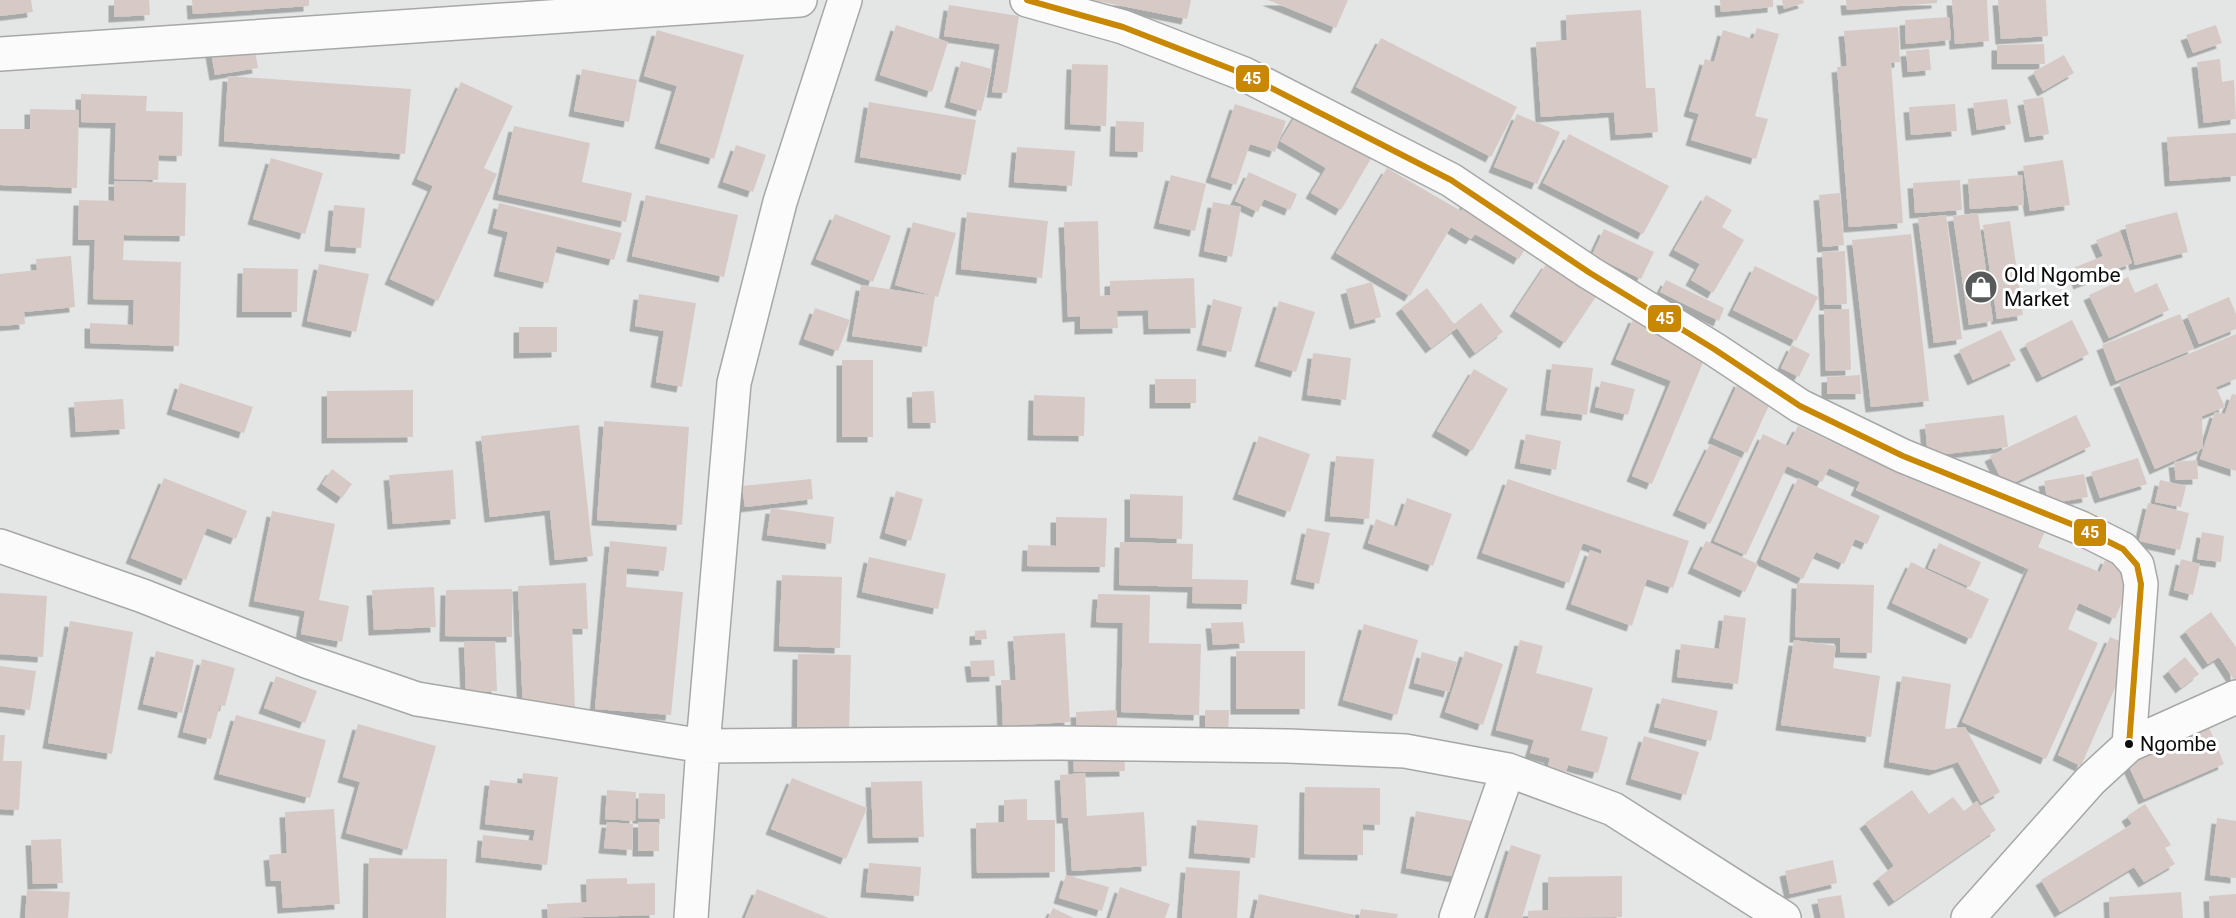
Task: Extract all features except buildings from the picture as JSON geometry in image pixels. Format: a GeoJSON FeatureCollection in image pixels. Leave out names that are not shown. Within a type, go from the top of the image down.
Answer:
{"type":"FeatureCollection","features":[{"type":"Feature","properties":{"kind":"street"},"geometry":{"type":"LineString","coordinates":[[0,54],[800,0]]}},
{"type":"Feature","properties":{"kind":"street"},"geometry":{"type":"LineString","coordinates":[[692,918],[703,746],[734,383],[780,202],[845,0]]}},
{"type":"Feature","properties":{"kind":"street"},"geometry":{"type":"LineString","coordinates":[[1027,0],[1123,27],[1244,74],[1450,180],[1590,273],[1714,349],[1800,406],[1903,456],[2081,528],[2123,549],[2137,565],[2140,584],[2129,745]]}},
{"type":"Feature","properties":{"kind":"street"},"geometry":{"type":"LineString","coordinates":[[0,546],[143,596],[309,662],[417,699],[703,746],[1047,743],[1288,746],[1405,751],[1508,770],[1613,809],[1784,918]]}},
{"type":"Feature","properties":{"kind":"street"},"geometry":{"type":"LineString","coordinates":[[1968,918],[2090,781],[2129,745],[2236,697]]}},
{"type":"Feature","properties":{"kind":"street"},"geometry":{"type":"LineString","coordinates":[[1456,918],[1508,770]]}},
{"type":"Feature","properties":{"kind":"transit line","name":"45"},"geometry":{"type":"LineString","coordinates":[[1027,0],[1123,27],[1244,74],[1451,180],[1590,273],[1714,349],[1800,406],[1903,456],[2081,528],[2123,549],[2137,565],[2141,584],[2129,745]]}},
{"type":"Feature","properties":{"kind":"place","name":"Old Ngombe Market"},"geometry":{"type":"Point","coordinates":[1981,287]}},
{"type":"Feature","properties":{"kind":"place","name":"Ngombe"},"geometry":{"type":"Point","coordinates":[2129,744]}}]}
